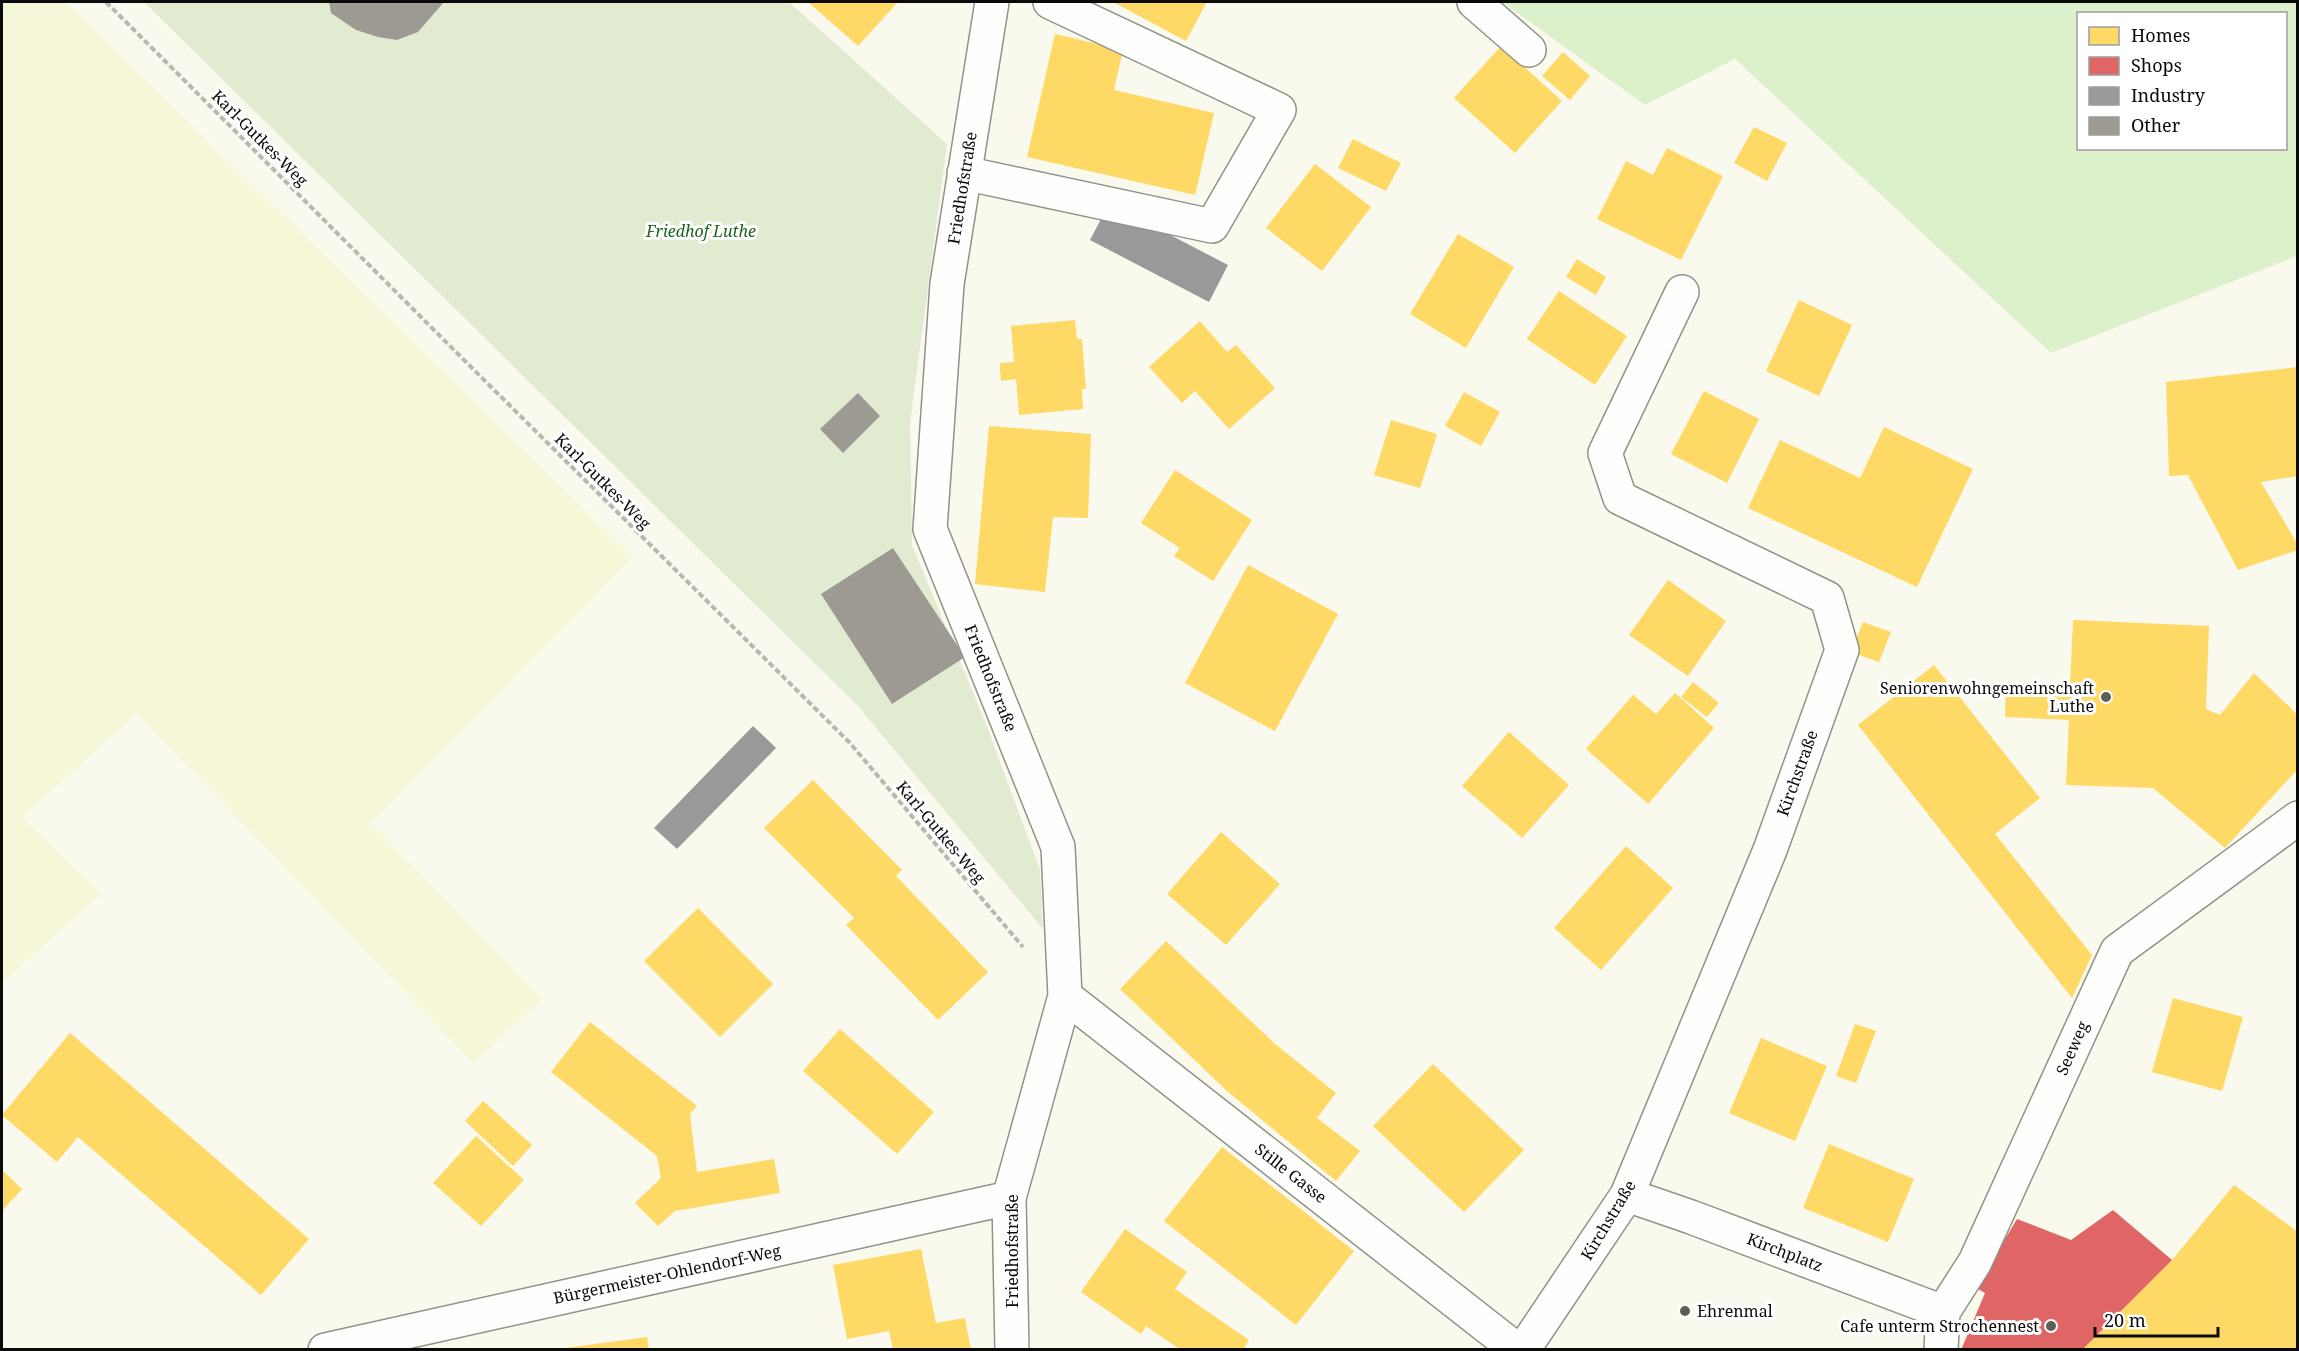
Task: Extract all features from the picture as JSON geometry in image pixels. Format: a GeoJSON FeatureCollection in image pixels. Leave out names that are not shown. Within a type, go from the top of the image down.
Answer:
{"type":"FeatureCollection","features":[{"type":"Feature","properties":{"kind":"street","name":"Friedhofstraße"},"geometry":{"type":"LineString","coordinates":[[992,2],[947,284],[930,530],[1058,847],[1065,996],[1009,1198],[1012,1350]]}},
{"type":"Feature","properties":{"kind":"street"},"geometry":{"type":"LineString","coordinates":[[964,173],[1212,226],[1279,110],[1050,2]]}},
{"type":"Feature","properties":{"kind":"street"},"geometry":{"type":"LineString","coordinates":[[1474,2],[1529,50]]}},
{"type":"Feature","properties":{"kind":"street","name":"Kirchstraße"},"geometry":{"type":"LineString","coordinates":[[1523,1350],[1627,1195],[1770,850],[1842,650],[1827,598],[1620,498],[1605,453],[1682,292]]}},
{"type":"Feature","properties":{"kind":"street","name":"Seeweg"},"geometry":{"type":"LineString","coordinates":[[1941,1350],[1943,1312],[1975,1262],[2117,951],[2298,818]]}},
{"type":"Feature","properties":{"kind":"street","name":"Stille Gasse"},"geometry":{"type":"LineString","coordinates":[[1065,996],[1517,1350]]}},
{"type":"Feature","properties":{"kind":"street","name":"Kirchplatz"},"geometry":{"type":"LineString","coordinates":[[1627,1195],[1943,1312]]}},
{"type":"Feature","properties":{"kind":"street","name":"Bürgermeister-Ohlendorf-Weg"},"geometry":{"type":"LineString","coordinates":[[325,1350],[1009,1198]]}},
{"type":"Feature","properties":{"kind":"path","name":"Karl-Gutkes-Weg"},"geometry":{"type":"LineString","coordinates":[[106,2],[849,742],[1026,950]]}},
{"type":"Feature","properties":{"kind":"green space"},"geometry":{"type":"Polygon","coordinates":[[[2,2],[66,2],[633,557],[371,823],[542,999],[474,1064],[137,714],[22,817],[101,894],[2,983],[2,2]]]}},
{"type":"Feature","properties":{"kind":"green space","name":"Friedhof Luthe"},"geometry":{"type":"Polygon","coordinates":[[[144,2],[789,2],[947,144],[910,423],[912,545],[986,724],[1040,870],[1043,929],[858,706],[144,2]]]}},
{"type":"Feature","properties":{"kind":"green space"},"geometry":{"type":"Polygon","coordinates":[[[1502,2],[2297,2],[2297,256],[2051,353],[1735,59],[1645,105],[1502,2]]]}},
{"type":"Feature","properties":{"kind":"building: Homes"},"geometry":{"type":"Polygon","coordinates":[[[808,2],[898,2],[858,46],[808,2]]]}},
{"type":"Feature","properties":{"kind":"building: Homes"},"geometry":{"type":"Polygon","coordinates":[[[1113,2],[1207,2],[1186,41],[1113,2]]]}},
{"type":"Feature","properties":{"kind":"building: Homes"},"geometry":{"type":"Polygon","coordinates":[[[1055,34],[1123,50],[1114,90],[1214,113],[1195,195],[1027,157],[1055,34]]]}},
{"type":"Feature","properties":{"kind":"building: Homes"},"geometry":{"type":"Polygon","coordinates":[[[1501,46],[1562,101],[1515,153],[1454,98],[1501,46]]]}},
{"type":"Feature","properties":{"kind":"building: Homes"},"geometry":{"type":"Polygon","coordinates":[[[1563,52],[1590,76],[1570,100],[1542,76],[1563,52]]]}},
{"type":"Feature","properties":{"kind":"building: Homes"},"geometry":{"type":"Polygon","coordinates":[[[1754,127],[1787,143],[1767,181],[1734,163],[1754,127]]]}},
{"type":"Feature","properties":{"kind":"building: Homes"},"geometry":{"type":"Polygon","coordinates":[[[1353,139],[1401,163],[1386,191],[1338,168],[1353,139]]]}},
{"type":"Feature","properties":{"kind":"building: Homes"},"geometry":{"type":"Polygon","coordinates":[[[1667,148],[1723,176],[1681,260],[1597,219],[1626,161],[1653,175],[1667,148]]]}},
{"type":"Feature","properties":{"kind":"building: Homes"},"geometry":{"type":"Polygon","coordinates":[[[1315,164],[1371,207],[1322,271],[1266,228],[1315,164]]]}},
{"type":"Feature","properties":{"kind":"building: Homes"},"geometry":{"type":"Polygon","coordinates":[[[1458,234],[1514,267],[1466,348],[1410,314],[1458,234]]]}},
{"type":"Feature","properties":{"kind":"building: Homes"},"geometry":{"type":"Polygon","coordinates":[[[1577,259],[1606,277],[1596,295],[1566,277],[1577,259]]]}},
{"type":"Feature","properties":{"kind":"building: Homes"},"geometry":{"type":"Polygon","coordinates":[[[1559,291],[1627,336],[1595,385],[1527,339],[1559,291]]]}},
{"type":"Feature","properties":{"kind":"building: Homes"},"geometry":{"type":"Polygon","coordinates":[[[1799,300],[1852,325],[1819,396],[1766,371],[1799,300]]]}},
{"type":"Feature","properties":{"kind":"building: Homes"},"geometry":{"type":"Polygon","coordinates":[[[1075,320],[1077,339],[1082,339],[1086,389],[1082,389],[1083,409],[1019,415],[1016,379],[1001,381],[1000,372],[1000,363],[1014,362],[1011,326],[1075,320]]]}},
{"type":"Feature","properties":{"kind":"building: Homes"},"geometry":{"type":"Polygon","coordinates":[[[1200,321],[1227,352],[1236,345],[1275,388],[1229,429],[1195,391],[1182,403],[1149,367],[1200,321]]]}},
{"type":"Feature","properties":{"kind":"building: Homes"},"geometry":{"type":"Polygon","coordinates":[[[2298,367],[2298,476],[2261,482],[2298,545],[2298,550],[2238,570],[2188,475],[2169,476],[2166,382],[2298,367]]]}},
{"type":"Feature","properties":{"kind":"building: Homes"},"geometry":{"type":"Polygon","coordinates":[[[1704,391],[1759,419],[1727,483],[1671,454],[1704,391]]]}},
{"type":"Feature","properties":{"kind":"building: Homes"},"geometry":{"type":"Polygon","coordinates":[[[1464,392],[1500,412],[1481,446],[1445,426],[1464,392]]]}},
{"type":"Feature","properties":{"kind":"building: Homes"},"geometry":{"type":"Polygon","coordinates":[[[1391,420],[1437,434],[1420,488],[1374,475],[1391,420]]]}},
{"type":"Feature","properties":{"kind":"building: Homes"},"geometry":{"type":"Polygon","coordinates":[[[989,426],[1091,434],[1088,518],[1053,517],[1045,592],[975,584],[989,426]]]}},
{"type":"Feature","properties":{"kind":"building: Homes"},"geometry":{"type":"Polygon","coordinates":[[[1884,427],[1973,469],[1917,587],[1748,508],[1780,440],[1860,478],[1884,427]]]}},
{"type":"Feature","properties":{"kind":"building: Homes"},"geometry":{"type":"Polygon","coordinates":[[[1175,470],[1252,520],[1213,581],[1174,556],[1180,548],[1141,523],[1175,470]]]}},
{"type":"Feature","properties":{"kind":"building: Homes"},"geometry":{"type":"Polygon","coordinates":[[[1248,565],[1338,614],[1275,731],[1185,683],[1248,565]]]}},
{"type":"Feature","properties":{"kind":"building: Homes"},"geometry":{"type":"Polygon","coordinates":[[[1668,580],[1726,621],[1688,676],[1629,635],[1668,580]]]}},
{"type":"Feature","properties":{"kind":"building: Homes","name":"Seniorenwohngemeinschaft Luthe"},"geometry":{"type":"Polygon","coordinates":[[[2073,620],[2209,626],[2206,709],[2220,715],[2254,673],[2298,715],[2298,769],[2225,848],[2153,788],[2066,785],[2069,720],[2005,717],[2006,684],[2070,686],[2073,620]]]}},
{"type":"Feature","properties":{"kind":"building: Homes"},"geometry":{"type":"Polygon","coordinates":[[[1863,622],[1891,632],[1879,662],[1851,652],[1863,622]]]}},
{"type":"Feature","properties":{"kind":"building: Homes"},"geometry":{"type":"Polygon","coordinates":[[[1934,665],[2040,798],[1995,834],[2092,955],[2072,998],[1858,725],[1934,665]]]}},
{"type":"Feature","properties":{"kind":"building: Homes"},"geometry":{"type":"Polygon","coordinates":[[[1693,682],[1719,703],[1707,717],[1681,697],[1693,682]]]}},
{"type":"Feature","properties":{"kind":"building: Homes"},"geometry":{"type":"Polygon","coordinates":[[[1675,693],[1714,728],[1648,804],[1586,749],[1633,695],[1656,714],[1675,693]]]}},
{"type":"Feature","properties":{"kind":"building: Homes"},"geometry":{"type":"Polygon","coordinates":[[[1509,732],[1569,785],[1522,838],[1462,786],[1509,732]]]}},
{"type":"Feature","properties":{"kind":"building: Homes"},"geometry":{"type":"Polygon","coordinates":[[[813,780],[902,870],[896,876],[988,972],[938,1020],[846,925],[854,918],[764,828],[813,780]]]}},
{"type":"Feature","properties":{"kind":"building: Homes"},"geometry":{"type":"Polygon","coordinates":[[[1221,832],[1280,884],[1226,945],[1167,894],[1221,832]]]}},
{"type":"Feature","properties":{"kind":"building: Homes"},"geometry":{"type":"Polygon","coordinates":[[[1626,846],[1673,888],[1601,970],[1554,928],[1626,846]]]}},
{"type":"Feature","properties":{"kind":"building: Homes"},"geometry":{"type":"Polygon","coordinates":[[[698,908],[773,984],[720,1037],[644,961],[698,908]]]}},
{"type":"Feature","properties":{"kind":"building: Homes"},"geometry":{"type":"Polygon","coordinates":[[[1166,941],[1274,1043],[1336,1093],[1317,1118],[1360,1151],[1336,1181],[1227,1091],[1120,989],[1166,941]]]}},
{"type":"Feature","properties":{"kind":"building: Homes"},"geometry":{"type":"Polygon","coordinates":[[[2173,998],[2243,1017],[2222,1091],[2152,1072],[2173,998]]]}},
{"type":"Feature","properties":{"kind":"building: Homes"},"geometry":{"type":"Polygon","coordinates":[[[590,1022],[697,1106],[690,1114],[697,1172],[774,1159],[780,1193],[675,1211],[658,1226],[635,1203],[661,1178],[657,1156],[551,1072],[590,1022]]]}},
{"type":"Feature","properties":{"kind":"building: Homes"},"geometry":{"type":"Polygon","coordinates":[[[1855,1024],[1876,1031],[1856,1083],[1836,1076],[1855,1024]]]}},
{"type":"Feature","properties":{"kind":"building: Homes"},"geometry":{"type":"Polygon","coordinates":[[[840,1029],[934,1112],[897,1154],[803,1071],[840,1029]]]}},
{"type":"Feature","properties":{"kind":"building: Homes"},"geometry":{"type":"Polygon","coordinates":[[[70,1033],[309,1239],[261,1295],[78,1137],[57,1162],[2,1115],[70,1033]]]}},
{"type":"Feature","properties":{"kind":"building: Homes"},"geometry":{"type":"Polygon","coordinates":[[[1761,1038],[1827,1066],[1795,1141],[1729,1113],[1761,1038]]]}},
{"type":"Feature","properties":{"kind":"building: Homes"},"geometry":{"type":"Polygon","coordinates":[[[1433,1064],[1524,1150],[1464,1212],[1373,1126],[1433,1064]]]}},
{"type":"Feature","properties":{"kind":"building: Homes"},"geometry":{"type":"Polygon","coordinates":[[[483,1101],[532,1145],[513,1166],[465,1121],[483,1101]]]}},
{"type":"Feature","properties":{"kind":"building: Homes"},"geometry":{"type":"Polygon","coordinates":[[[476,1136],[524,1180],[481,1226],[433,1183],[476,1136]]]}},
{"type":"Feature","properties":{"kind":"building: Homes"},"geometry":{"type":"Polygon","coordinates":[[[1829,1144],[1914,1179],[1888,1242],[1803,1208],[1829,1144]]]}},
{"type":"Feature","properties":{"kind":"building: Homes"},"geometry":{"type":"Polygon","coordinates":[[[1222,1147],[1354,1251],[1296,1325],[1164,1221],[1222,1147]]]}},
{"type":"Feature","properties":{"kind":"building: Homes"},"geometry":{"type":"Polygon","coordinates":[[[2,1170],[22,1189],[2,1211],[2,1170]]]}},
{"type":"Feature","properties":{"kind":"building: Homes"},"geometry":{"type":"Polygon","coordinates":[[[2234,1185],[2298,1232],[2298,1350],[2082,1350],[2172,1260],[2234,1185]]]}},
{"type":"Feature","properties":{"kind":"building: Homes"},"geometry":{"type":"Polygon","coordinates":[[[1125,1229],[1187,1272],[1175,1289],[1249,1340],[1243,1350],[1181,1350],[1146,1326],[1141,1334],[1081,1292],[1125,1229]]]}},
{"type":"Feature","properties":{"kind":"building: Homes"},"geometry":{"type":"Polygon","coordinates":[[[921,1249],[936,1323],[965,1318],[971,1350],[893,1350],[889,1331],[847,1339],[833,1265],[921,1249]]]}},
{"type":"Feature","properties":{"kind":"building: Homes"},"geometry":{"type":"Polygon","coordinates":[[[647,1337],[649,1350],[565,1350],[565,1348],[647,1337]]]}},
{"type":"Feature","properties":{"kind":"building: Shops"},"geometry":{"type":"Polygon","coordinates":[[[2113,1210],[2172,1260],[2082,1350],[1961,1350],[1985,1293],[1976,1288],[2017,1219],[2071,1240],[2113,1210]]]}},
{"type":"Feature","properties":{"kind":"building: Industry"},"geometry":{"type":"Polygon","coordinates":[[[1101,219],[1155,227],[1228,265],[1209,302],[1090,240],[1101,219]]]}},
{"type":"Feature","properties":{"kind":"building: Industry"},"geometry":{"type":"Polygon","coordinates":[[[753,726],[776,748],[677,849],[654,828],[753,726]]]}},
{"type":"Feature","properties":{"kind":"building: Other"},"geometry":{"type":"Polygon","coordinates":[[[329,2],[444,2],[418,32],[397,40],[356,30],[331,13],[329,2]]]}},
{"type":"Feature","properties":{"kind":"building: Other"},"geometry":{"type":"Polygon","coordinates":[[[858,393],[880,416],[843,453],[820,429],[858,393]]]}},
{"type":"Feature","properties":{"kind":"building: Other"},"geometry":{"type":"Polygon","coordinates":[[[893,548],[965,657],[892,704],[821,594],[893,548]]]}},
{"type":"Feature","properties":{"kind":"place","name":"Seniorenwohngemeinschaft Luthe"},"geometry":{"type":"Point","coordinates":[2106,697]}},
{"type":"Feature","properties":{"kind":"place","name":"Ehrenmal"},"geometry":{"type":"Point","coordinates":[1685,1311]}},
{"type":"Feature","properties":{"kind":"place","name":"Cafe unterm Strochennest"},"geometry":{"type":"Point","coordinates":[2051,1326]}}]}
